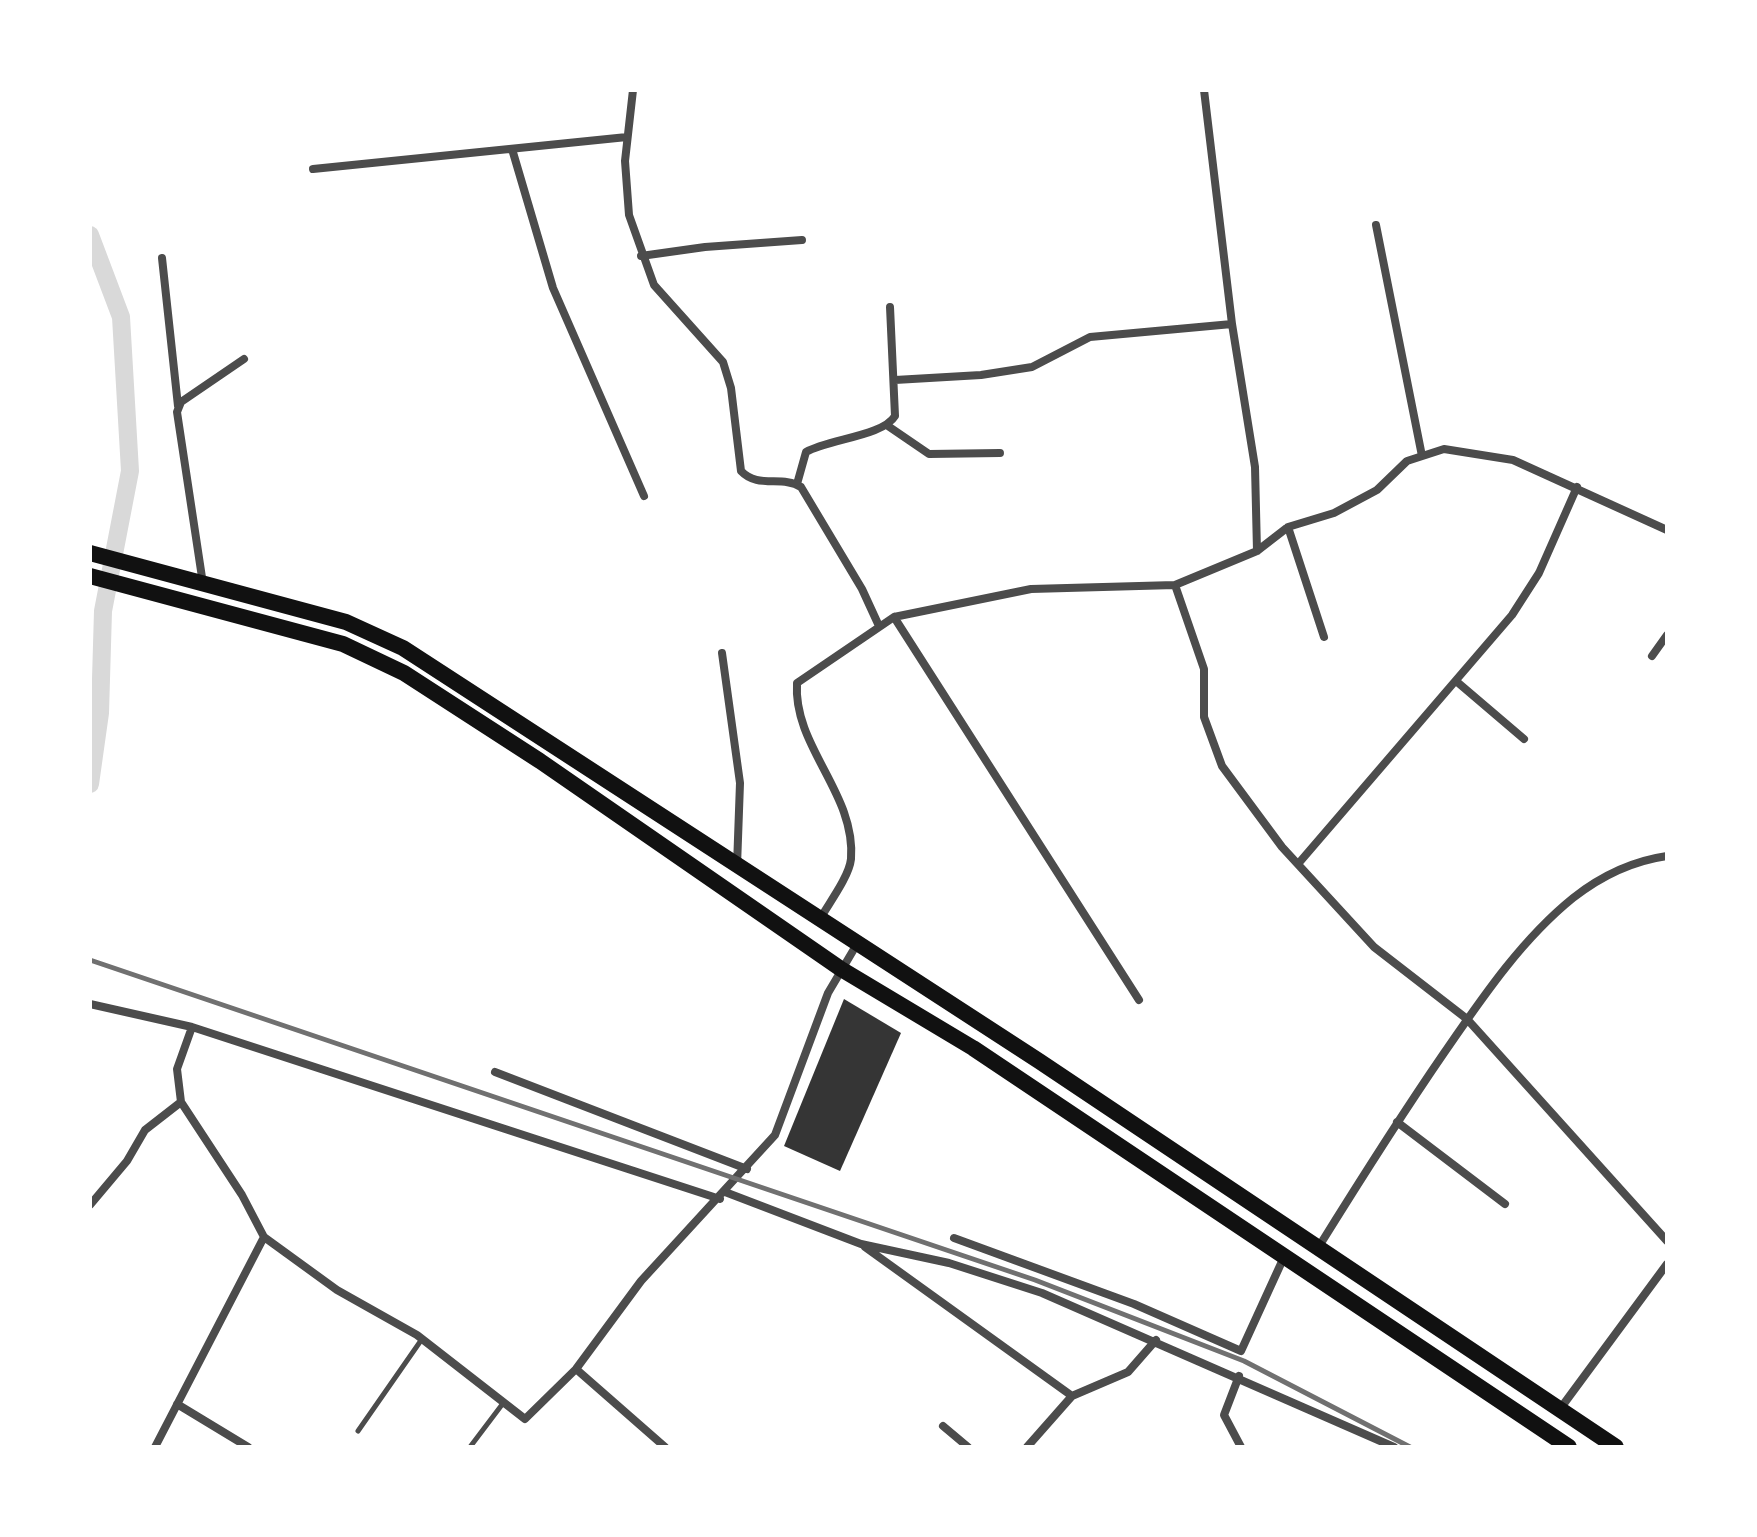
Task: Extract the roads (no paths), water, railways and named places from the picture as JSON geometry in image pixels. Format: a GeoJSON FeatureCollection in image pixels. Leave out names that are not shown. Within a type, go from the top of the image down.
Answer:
{"type":"FeatureCollection","features":[{"type":"Feature","properties":{"kind":"main road"},"geometry":{"type":"LineString","coordinates":[[90,553],[346,622],[403,648],[857,944],[1616,1447]]}},
{"type":"Feature","properties":{"kind":"main road"},"geometry":{"type":"LineString","coordinates":[[90,576],[343,644],[404,673],[540,761],[841,969],[973,1048],[1569,1447]]}},
{"type":"Feature","properties":{"kind":"street"},"geometry":{"type":"LineString","coordinates":[[633,90],[627,137],[626,201],[641,256],[661,295],[723,362],[731,388],[741,471],[760,482],[797,484]]}},
{"type":"Feature","properties":{"kind":"street"},"geometry":{"type":"LineString","coordinates":[[1204,90],[1232,324],[1255,467],[1257,551]]}},
{"type":"Feature","properties":{"kind":"street"},"geometry":{"type":"LineString","coordinates":[[313,169],[627,137]]}},
{"type":"Feature","properties":{"kind":"street"},"geometry":{"type":"LineString","coordinates":[[512,149],[553,288],[644,496]]}},
{"type":"Feature","properties":{"kind":"street"},"geometry":{"type":"LineString","coordinates":[[1376,225],[1422,456]]}},
{"type":"Feature","properties":{"kind":"street"},"geometry":{"type":"LineString","coordinates":[[641,256],[705,247],[802,240]]}},
{"type":"Feature","properties":{"kind":"street"},"geometry":{"type":"LineString","coordinates":[[162,258],[198,582]]}},
{"type":"Feature","properties":{"kind":"street"},"geometry":{"type":"LineString","coordinates":[[879,626],[862,589],[797,484],[806,452],[828,442],[888,426],[897,408],[890,307]]}},
{"type":"Feature","properties":{"kind":"street"},"geometry":{"type":"LineString","coordinates":[[895,380],[981,375],[1032,367],[1080,340],[1107,335],[1232,324]]}},
{"type":"Feature","properties":{"kind":"street"},"geometry":{"type":"LineString","coordinates":[[178,406],[244,359]]}},
{"type":"Feature","properties":{"kind":"street"},"geometry":{"type":"LineString","coordinates":[[888,426],[929,454],[1000,453]]}},
{"type":"Feature","properties":{"kind":"street"},"geometry":{"type":"LineString","coordinates":[[820,920],[851,861],[847,824],[838,793],[804,730],[796,703],[797,683],[894,617],[1031,589],[1175,585],[1257,551],[1288,527],[1344,508],[1377,490],[1407,461],[1444,449],[1513,460],[1667,530]]}},
{"type":"Feature","properties":{"kind":"street"},"geometry":{"type":"LineString","coordinates":[[1298,864],[1456,681],[1527,593],[1577,487]]}},
{"type":"Feature","properties":{"kind":"street"},"geometry":{"type":"LineString","coordinates":[[1288,527],[1324,637]]}},
{"type":"Feature","properties":{"kind":"street"},"geometry":{"type":"LineString","coordinates":[[1175,585],[1204,669],[1204,717],[1222,766],[1298,864],[1374,947],[1467,1019],[1667,1241]]}},
{"type":"Feature","properties":{"kind":"street"},"geometry":{"type":"LineString","coordinates":[[894,617],[1139,1000]]}},
{"type":"Feature","properties":{"kind":"street"},"geometry":{"type":"LineString","coordinates":[[1652,656],[1667,635]]}},
{"type":"Feature","properties":{"kind":"street"},"geometry":{"type":"LineString","coordinates":[[722,653],[740,783],[737,866]]}},
{"type":"Feature","properties":{"kind":"street"},"geometry":{"type":"LineString","coordinates":[[1456,681],[1524,739]]}},
{"type":"Feature","properties":{"kind":"street"},"geometry":{"type":"LineString","coordinates":[[1318,1249],[1397,1122],[1504,970],[1573,898],[1618,869],[1667,856]]}},
{"type":"Feature","properties":{"kind":"street"},"geometry":{"type":"LineString","coordinates":[[192,1027],[177,1069],[181,1102],[242,1195],[264,1237],[337,1290],[422,1339],[525,1419],[576,1369],[641,1281],[775,1135],[828,993],[857,944]]}},
{"type":"Feature","properties":{"kind":"street"},"geometry":{"type":"LineString","coordinates":[[90,1004],[192,1027],[723,1195],[861,1244],[949,1263],[1042,1293],[1239,1376],[1394,1447]]}},
{"type":"Feature","properties":{"kind":"street"},"geometry":{"type":"LineString","coordinates":[[495,1072],[747,1169]]}},
{"type":"Feature","properties":{"kind":"street"},"geometry":{"type":"LineString","coordinates":[[90,1205],[127,1161],[145,1130],[181,1102]]}},
{"type":"Feature","properties":{"kind":"street"},"geometry":{"type":"LineString","coordinates":[[1397,1122],[1505,1204]]}},
{"type":"Feature","properties":{"kind":"street"},"geometry":{"type":"LineString","coordinates":[[155,1447],[264,1237]]}},
{"type":"Feature","properties":{"kind":"street"},"geometry":{"type":"LineString","coordinates":[[954,1238],[1134,1304],[1241,1351],[1284,1257]]}},
{"type":"Feature","properties":{"kind":"street"},"geometry":{"type":"LineString","coordinates":[[861,1244],[1072,1396]]}},
{"type":"Feature","properties":{"kind":"street"},"geometry":{"type":"LineString","coordinates":[[1560,1409],[1667,1264]]}},
{"type":"Feature","properties":{"kind":"street"},"geometry":{"type":"LineString","coordinates":[[1027,1447],[1072,1396],[1128,1372],[1156,1340]]}},
{"type":"Feature","properties":{"kind":"street"},"geometry":{"type":"LineString","coordinates":[[576,1369],[665,1447]]}},
{"type":"Feature","properties":{"kind":"street"},"geometry":{"type":"LineString","coordinates":[[1239,1376],[1224,1415],[1241,1447]]}},
{"type":"Feature","properties":{"kind":"street"},"geometry":{"type":"LineString","coordinates":[[177,1404],[248,1447]]}},
{"type":"Feature","properties":{"kind":"street"},"geometry":{"type":"LineString","coordinates":[[943,1426],[968,1447]]}},
{"type":"Feature","properties":{"kind":"lane"},"geometry":{"type":"LineString","coordinates":[[358,1431],[422,1339]]}},
{"type":"Feature","properties":{"kind":"lane"},"geometry":{"type":"LineString","coordinates":[[470,1447],[504,1402]]}},
{"type":"Feature","properties":{"kind":"waterway"},"geometry":{"type":"LineString","coordinates":[[90,235],[121,317],[130,471],[103,611],[100,713],[90,784]]}},
{"type":"Feature","properties":{"kind":"railway"},"geometry":{"type":"LineString","coordinates":[[90,960],[1035,1280],[1244,1361],[1410,1447]]}}]}
